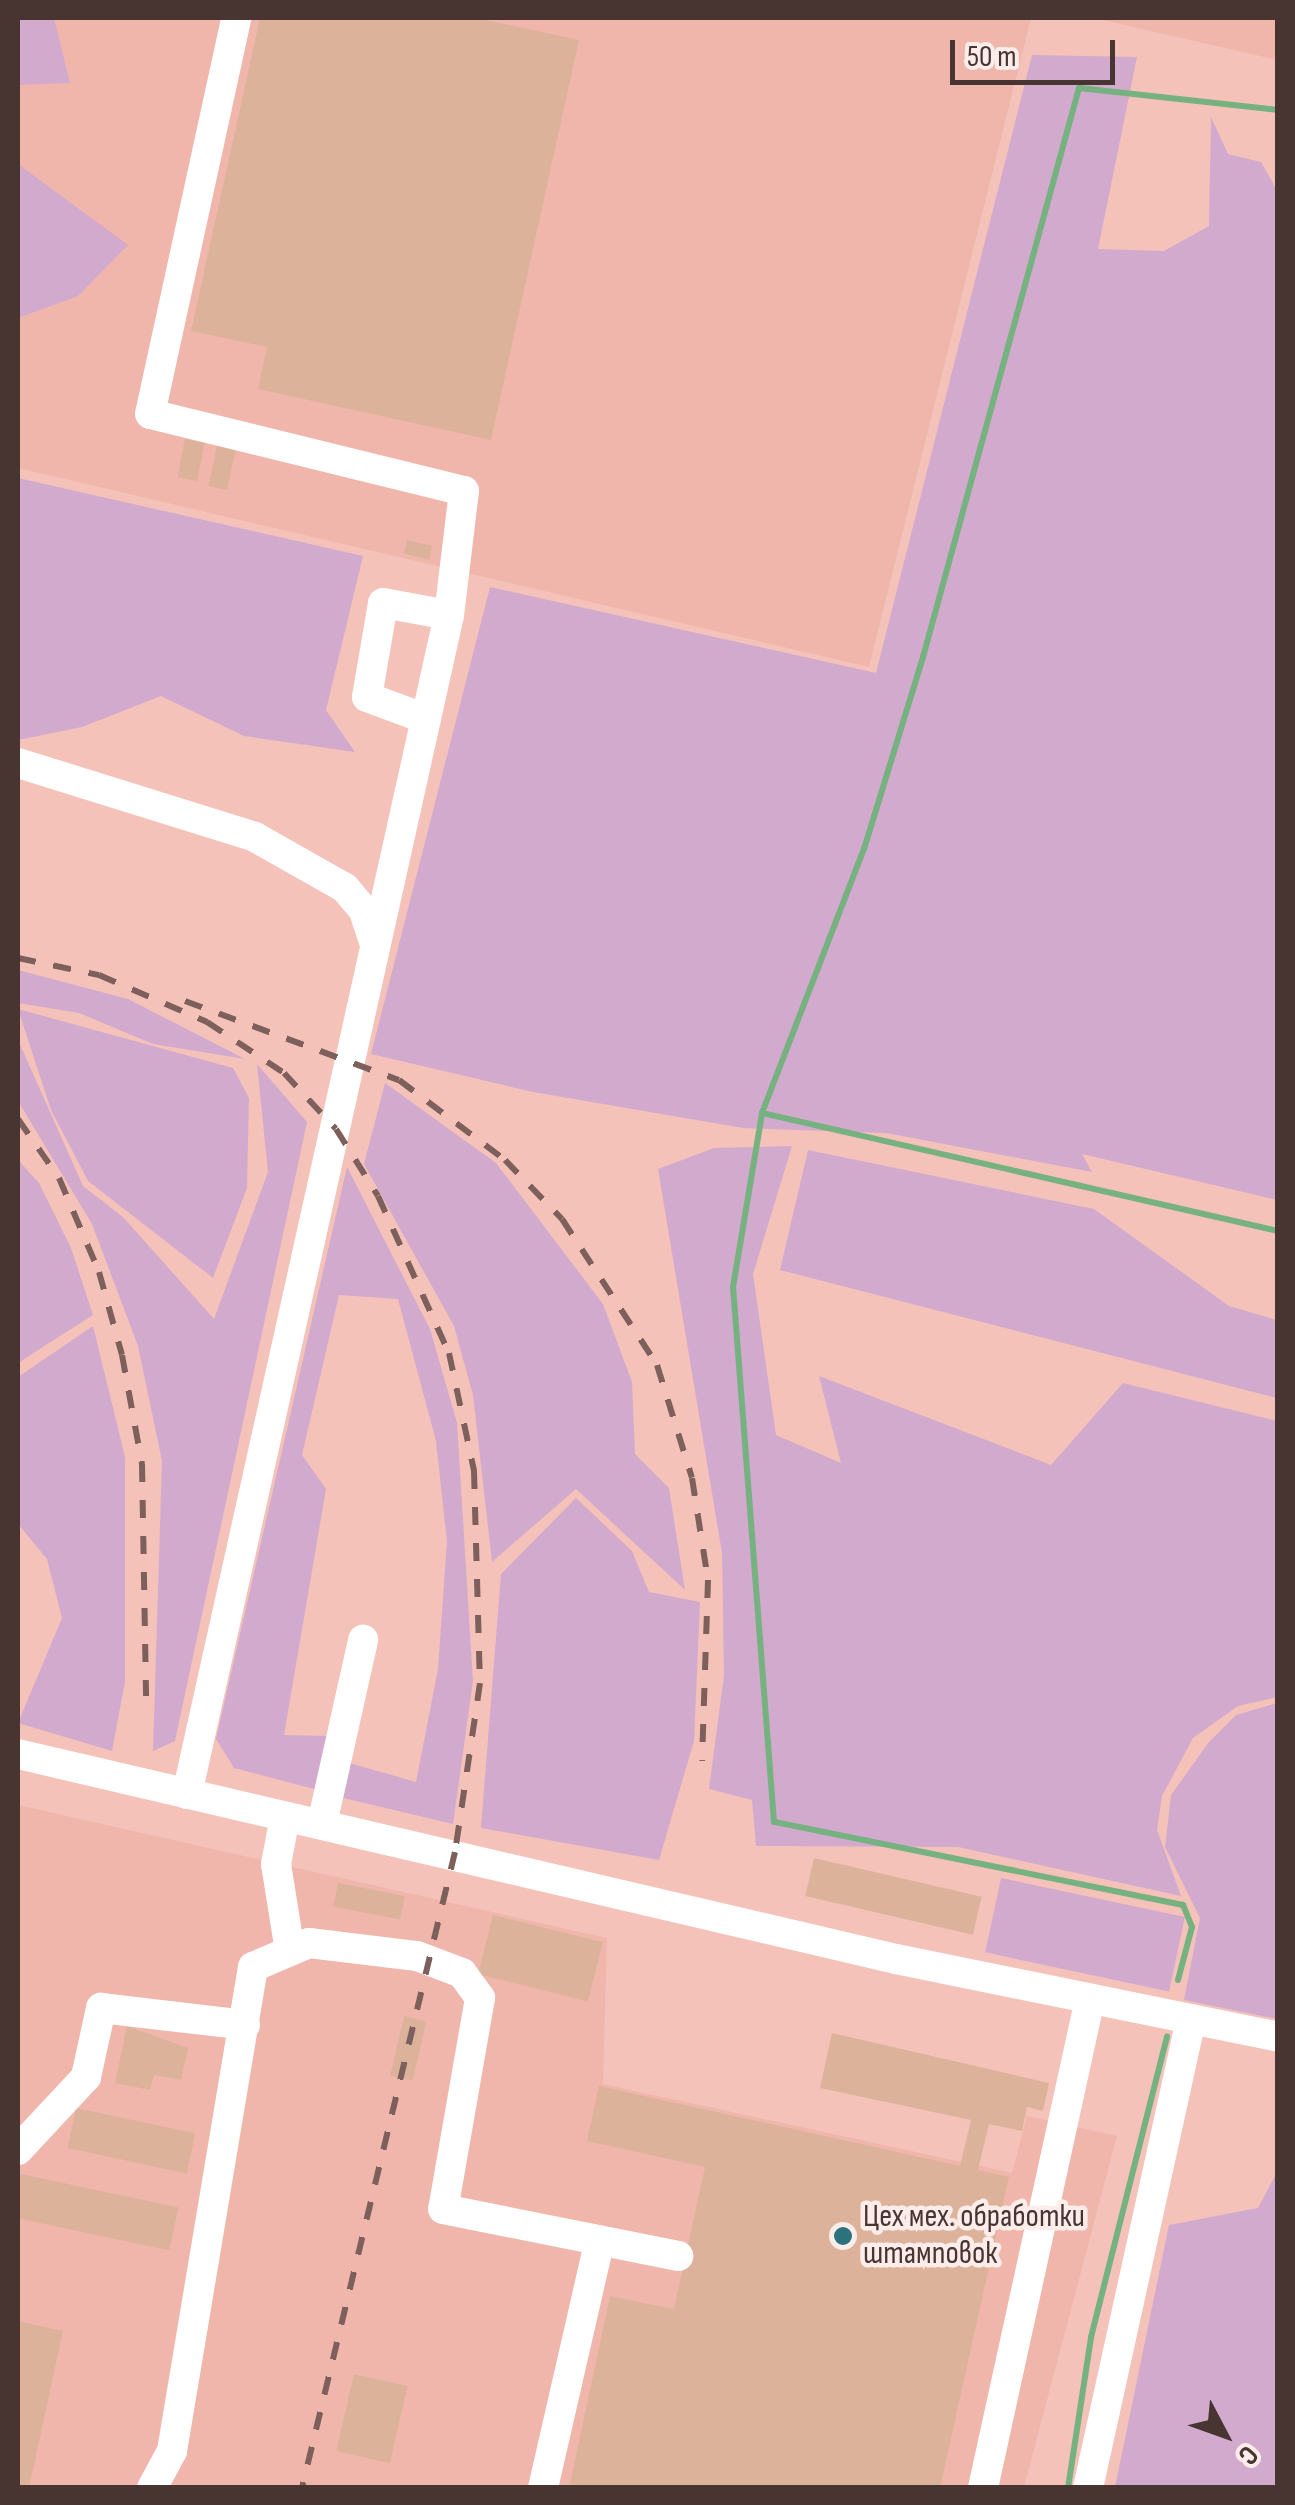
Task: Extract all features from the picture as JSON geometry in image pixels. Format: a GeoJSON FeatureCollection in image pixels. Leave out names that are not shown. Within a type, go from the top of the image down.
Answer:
{"type":"FeatureCollection","features":[{"type":"Feature","properties":{"kind":"street"},"geometry":{"type":"LineString","coordinates":[[186,1794],[448,616],[464,492],[150,414],[236,18]]}},
{"type":"Feature","properties":{"kind":"street"},"geometry":{"type":"LineString","coordinates":[[426,719],[367,697],[383,603],[448,616]]}},
{"type":"Feature","properties":{"kind":"street"},"geometry":{"type":"LineString","coordinates":[[18,763],[254,837],[345,888],[364,911],[375,944]]}},
{"type":"Feature","properties":{"kind":"street"},"geometry":{"type":"LineString","coordinates":[[322,1824],[363,1640]]}},
{"type":"Feature","properties":{"kind":"street"},"geometry":{"type":"LineString","coordinates":[[18,1754],[1090,1999],[1278,2037]]}},
{"type":"Feature","properties":{"kind":"street"},"geometry":{"type":"LineString","coordinates":[[285,1816],[276,1864],[290,1951]]}},
{"type":"Feature","properties":{"kind":"street"},"geometry":{"type":"LineString","coordinates":[[152,2488],[172,2451],[253,1967],[309,1943],[417,1956],[462,1973],[480,1998],[443,2210],[678,2256]]}},
{"type":"Feature","properties":{"kind":"street"},"geometry":{"type":"LineString","coordinates":[[984,2488],[1090,1999]]}},
{"type":"Feature","properties":{"kind":"street"},"geometry":{"type":"LineString","coordinates":[[18,2150],[86,2077],[101,2008],[244,2026]]}},
{"type":"Feature","properties":{"kind":"street"},"geometry":{"type":"LineString","coordinates":[[1088,2488],[1190,2020]]}},
{"type":"Feature","properties":{"kind":"street"},"geometry":{"type":"LineString","coordinates":[[542,2488],[600,2240]]}},
{"type":"Feature","properties":{"kind":"shaded area"},"geometry":{"type":"Polygon","coordinates":[[[18,18],[1031,18],[869,667],[18,468],[18,18]]]}},
{"type":"Feature","properties":{"kind":"shaded area"},"geometry":{"type":"Polygon","coordinates":[[[18,18],[54,18],[70,83],[18,85],[18,18]]]}},
{"type":"Feature","properties":{"kind":"shaded area"},"geometry":{"type":"Polygon","coordinates":[[[1094,18],[1277,18],[1277,60],[1094,18]]]}},
{"type":"Feature","properties":{"kind":"shaded area"},"geometry":{"type":"Polygon","coordinates":[[[1032,55],[1137,57],[1098,249],[1164,251],[1209,226],[1211,117],[1228,154],[1261,162],[1277,190],[1277,1200],[1082,1154],[1092,1172],[886,1133],[743,1128],[533,1092],[371,1054],[490,587],[876,673],[1032,55]]]}},
{"type":"Feature","properties":{"kind":"shaded area"},"geometry":{"type":"Polygon","coordinates":[[[18,164],[128,245],[78,296],[18,318],[18,164]]]}},
{"type":"Feature","properties":{"kind":"shaded area"},"geometry":{"type":"Polygon","coordinates":[[[18,478],[363,556],[326,710],[355,752],[244,736],[161,696],[82,727],[18,740],[18,478]]]}},
{"type":"Feature","properties":{"kind":"shaded area"},"geometry":{"type":"Polygon","coordinates":[[[18,970],[128,999],[245,1059],[153,1044],[79,1013],[18,1003],[18,970]]]}},
{"type":"Feature","properties":{"kind":"shaded area"},"geometry":{"type":"Polygon","coordinates":[[[18,1009],[233,1068],[249,1098],[247,1188],[213,1278],[88,1181],[51,1110],[18,1009]]]}},
{"type":"Feature","properties":{"kind":"shaded area"},"geometry":{"type":"Polygon","coordinates":[[[18,1040],[83,1186],[123,1217],[214,1319],[268,1172],[257,1064],[307,1122],[175,1741],[153,1751],[162,1461],[138,1346],[92,1224],[18,1101],[18,1040]]]}},
{"type":"Feature","properties":{"kind":"shaded area"},"geometry":{"type":"Polygon","coordinates":[[[385,1083],[496,1163],[603,1304],[632,1382],[635,1454],[669,1488],[685,1590],[576,1489],[492,1562],[473,1395],[454,1326],[364,1164],[385,1083]]]}},
{"type":"Feature","properties":{"kind":"shaded area"},"geometry":{"type":"Polygon","coordinates":[[[792,1146],[753,1274],[776,1435],[841,1463],[819,1376],[1051,1465],[1123,1383],[1277,1421],[1277,1697],[1238,1706],[1193,1738],[1162,1796],[1157,1830],[1181,1896],[958,1847],[756,1846],[752,1800],[709,1789],[724,1675],[722,1553],[658,1169],[714,1148],[792,1146]]]}},
{"type":"Feature","properties":{"kind":"shaded area"},"geometry":{"type":"Polygon","coordinates":[[[808,1150],[1094,1209],[1229,1306],[1277,1320],[1277,1398],[780,1270],[808,1150]]]}},
{"type":"Feature","properties":{"kind":"shaded area"},"geometry":{"type":"Polygon","coordinates":[[[18,1160],[39,1183],[71,1248],[93,1315],[18,1363],[18,1160]]]}},
{"type":"Feature","properties":{"kind":"shaded area"},"geometry":{"type":"Polygon","coordinates":[[[347,1167],[430,1329],[457,1423],[473,1681],[453,1824],[335,1796],[346,1762],[416,1782],[438,1669],[447,1541],[436,1441],[398,1299],[339,1295],[302,1455],[326,1489],[284,1735],[329,1736],[318,1790],[234,1768],[216,1739],[347,1167]]]}},
{"type":"Feature","properties":{"kind":"shaded area"},"geometry":{"type":"Polygon","coordinates":[[[93,1326],[125,1457],[125,1682],[112,1751],[18,1723],[62,1618],[47,1559],[18,1524],[18,1377],[93,1326]]]}},
{"type":"Feature","properties":{"kind":"shaded area"},"geometry":{"type":"Polygon","coordinates":[[[576,1498],[632,1551],[649,1592],[700,1602],[694,1741],[659,1860],[481,1828],[501,1574],[576,1498]]]}},
{"type":"Feature","properties":{"kind":"shaded area"},"geometry":{"type":"Polygon","coordinates":[[[1278,1703],[1277,2019],[1184,2000],[1200,1918],[1165,1847],[1171,1795],[1209,1742],[1236,1715],[1278,1703]]]}},
{"type":"Feature","properties":{"kind":"shaded area"},"geometry":{"type":"Polygon","coordinates":[[[18,1805],[607,1938],[603,2084],[1012,2173],[1027,2116],[1117,2136],[1024,2487],[18,2488],[18,1805]]]}},
{"type":"Feature","properties":{"kind":"shaded area"},"geometry":{"type":"Polygon","coordinates":[[[1001,1878],[1185,1917],[1169,1991],[985,1952],[1001,1878]]]}},
{"type":"Feature","properties":{"kind":"shaded area"},"geometry":{"type":"Polygon","coordinates":[[[1277,2172],[1277,2487],[1115,2487],[1169,2225],[1258,2208],[1277,2172]]]}},
{"type":"Feature","properties":{"kind":"building"},"geometry":{"type":"Polygon","coordinates":[[[260,18],[476,18],[579,40],[491,440],[258,389],[267,347],[191,331],[260,18]]]}},
{"type":"Feature","properties":{"kind":"building"},"geometry":{"type":"Polygon","coordinates":[[[185,439],[205,443],[197,481],[178,477],[185,439]]]}},
{"type":"Feature","properties":{"kind":"building"},"geometry":{"type":"Polygon","coordinates":[[[217,446],[236,450],[227,490],[208,486],[217,446]]]}},
{"type":"Feature","properties":{"kind":"building"},"geometry":{"type":"Polygon","coordinates":[[[407,540],[432,546],[429,559],[404,554],[407,540]]]}},
{"type":"Feature","properties":{"kind":"building"},"geometry":{"type":"Polygon","coordinates":[[[814,1858],[982,1897],[973,1935],[805,1896],[814,1858]]]}},
{"type":"Feature","properties":{"kind":"building"},"geometry":{"type":"Polygon","coordinates":[[[338,1883],[405,1896],[400,1920],[333,1907],[338,1883]]]}},
{"type":"Feature","properties":{"kind":"building"},"geometry":{"type":"Polygon","coordinates":[[[493,1915],[603,1942],[588,2002],[478,1974],[493,1915]]]}},
{"type":"Feature","properties":{"kind":"building"},"geometry":{"type":"Polygon","coordinates":[[[404,2016],[426,2021],[413,2081],[390,2075],[404,2016]]]}},
{"type":"Feature","properties":{"kind":"building"},"geometry":{"type":"Polygon","coordinates":[[[127,2026],[188,2048],[181,2080],[154,2075],[150,2090],[115,2083],[127,2026]]]}},
{"type":"Feature","properties":{"kind":"building","name":"Цех мех. обработки штамповок"},"geometry":{"type":"Polygon","coordinates":[[[832,2033],[1049,2083],[1043,2111],[1027,2107],[1022,2131],[989,2124],[978,2170],[1009,2177],[940,2488],[569,2488],[610,2296],[674,2309],[705,2167],[587,2141],[599,2086],[960,2166],[971,2120],[820,2088],[832,2033]]]}},
{"type":"Feature","properties":{"kind":"building"},"geometry":{"type":"Polygon","coordinates":[[[76,2108],[195,2133],[187,2173],[67,2148],[76,2108]]]}},
{"type":"Feature","properties":{"kind":"building"},"geometry":{"type":"Polygon","coordinates":[[[21,2174],[178,2207],[169,2251],[18,2218],[21,2174]]]}},
{"type":"Feature","properties":{"kind":"building"},"geometry":{"type":"Polygon","coordinates":[[[18,2321],[63,2331],[29,2488],[18,2488],[18,2321]]]}},
{"type":"Feature","properties":{"kind":"building"},"geometry":{"type":"Polygon","coordinates":[[[354,2374],[408,2386],[390,2463],[336,2451],[354,2374]]]}},
{"type":"Feature","properties":{"kind":"waterway"},"geometry":{"type":"LineString","coordinates":[[1178,1980],[1192,1927],[1183,1905],[774,1822],[733,1287],[762,1113],[864,849],[923,657],[1079,88],[1278,110]]}},
{"type":"Feature","properties":{"kind":"waterway"},"geometry":{"type":"LineString","coordinates":[[762,1113],[1278,1231]]}},
{"type":"Feature","properties":{"kind":"waterway"},"geometry":{"type":"LineString","coordinates":[[1068,2488],[1091,2337],[1167,2036]]}},
{"type":"Feature","properties":{"kind":"railway"},"geometry":{"type":"LineString","coordinates":[[18,958],[99,975],[207,1022],[284,1073],[336,1129],[378,1196],[449,1353],[474,1471],[480,1683],[455,1852],[302,2488]]}},
{"type":"Feature","properties":{"kind":"railway"},"geometry":{"type":"LineString","coordinates":[[185,1001],[399,1080],[505,1160],[562,1219],[657,1365],[692,1478],[708,1580],[702,1761]]}},
{"type":"Feature","properties":{"kind":"railway"},"geometry":{"type":"LineString","coordinates":[[18,1119],[59,1178],[99,1272],[122,1355],[142,1464],[146,1696]]}},
{"type":"Feature","properties":{"kind":"place","name":"Цех мех. обработки штамповок"},"geometry":{"type":"Point","coordinates":[843,2236]}}]}
